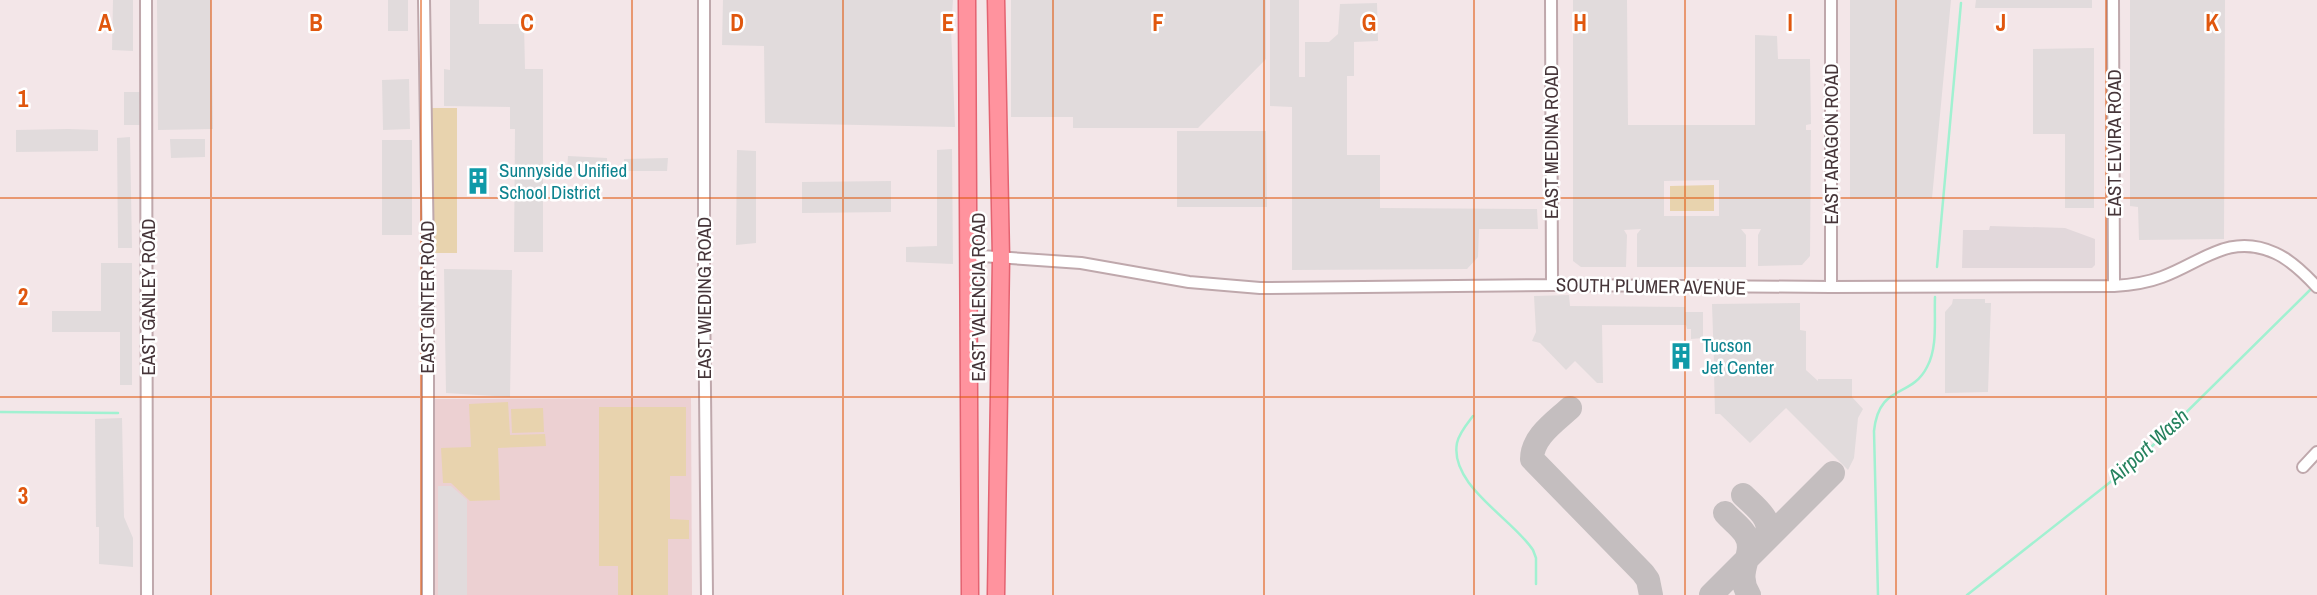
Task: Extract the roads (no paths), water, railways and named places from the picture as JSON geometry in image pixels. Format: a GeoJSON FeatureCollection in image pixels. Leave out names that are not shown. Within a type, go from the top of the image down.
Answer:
{"type":"FeatureCollection","features":[{"type":"Feature","properties":{"kind":"main road","name":"EAST VALENCIA ROAD"},"geometry":{"type":"LineString","coordinates":[[967,0],[970,595]]}},
{"type":"Feature","properties":{"kind":"main road","name":"EAST VALENCIA ROAD"},"geometry":{"type":"LineString","coordinates":[[996,0],[1001,258],[996,595]]}},
{"type":"Feature","properties":{"kind":"street","name":"EAST GANLEY ROAD"},"geometry":{"type":"LineString","coordinates":[[146,0],[147,595]]}},
{"type":"Feature","properties":{"kind":"street","name":"EAST GINTER ROAD"},"geometry":{"type":"LineString","coordinates":[[424,0],[428,255],[428,595]]}},
{"type":"Feature","properties":{"kind":"street","name":"EAST WIEDING ROAD"},"geometry":{"type":"LineString","coordinates":[[704,0],[707,595]]}},
{"type":"Feature","properties":{"kind":"street","name":"EAST MEDINA ROAD"},"geometry":{"type":"LineString","coordinates":[[1551,0],[1552,285]]}},
{"type":"Feature","properties":{"kind":"street","name":"EAST ARAGON ROAD"},"geometry":{"type":"LineString","coordinates":[[1831,0],[1831,287]]}},
{"type":"Feature","properties":{"kind":"street","name":"EAST ELVIRA ROAD"},"geometry":{"type":"LineString","coordinates":[[2113,0],[2114,286]]}},
{"type":"Feature","properties":{"kind":"street","name":"SOUTH PLUMER AVENUE"},"geometry":{"type":"LineString","coordinates":[[967,255],[1081,262],[1189,282],[1260,288],[1552,285],[2114,286],[2138,285],[2165,276],[2211,253],[2232,246],[2274,252],[2301,271],[2317,287]]}},
{"type":"Feature","properties":{"kind":"street"},"geometry":{"type":"LineString","coordinates":[[2303,467],[2317,452]]}},
{"type":"Feature","properties":{"kind":"waterway"},"geometry":{"type":"LineString","coordinates":[[1937,267],[1961,3]]}},
{"type":"Feature","properties":{"kind":"waterway","name":"Airport Wash"},"geometry":{"type":"LineString","coordinates":[[1967,595],[2137,461],[2312,288]]}},
{"type":"Feature","properties":{"kind":"waterway"},"geometry":{"type":"LineString","coordinates":[[1878,595],[1874,431],[1882,405],[1913,384],[1927,367],[1934,342],[1935,297]]}},
{"type":"Feature","properties":{"kind":"waterway"},"geometry":{"type":"LineString","coordinates":[[0,412],[118,413]]}},
{"type":"Feature","properties":{"kind":"waterway"},"geometry":{"type":"LineString","coordinates":[[1473,416],[1458,439],[1457,458],[1472,487],[1533,550],[1536,558],[1536,584]]}},
{"type":"Feature","properties":{"kind":"place","name":"Sunnyside Unified School District"},"geometry":{"type":"Point","coordinates":[478,181]}},
{"type":"Feature","properties":{"kind":"place","name":"Tucson Jet Center"},"geometry":{"type":"Point","coordinates":[1681,356]}}]}
